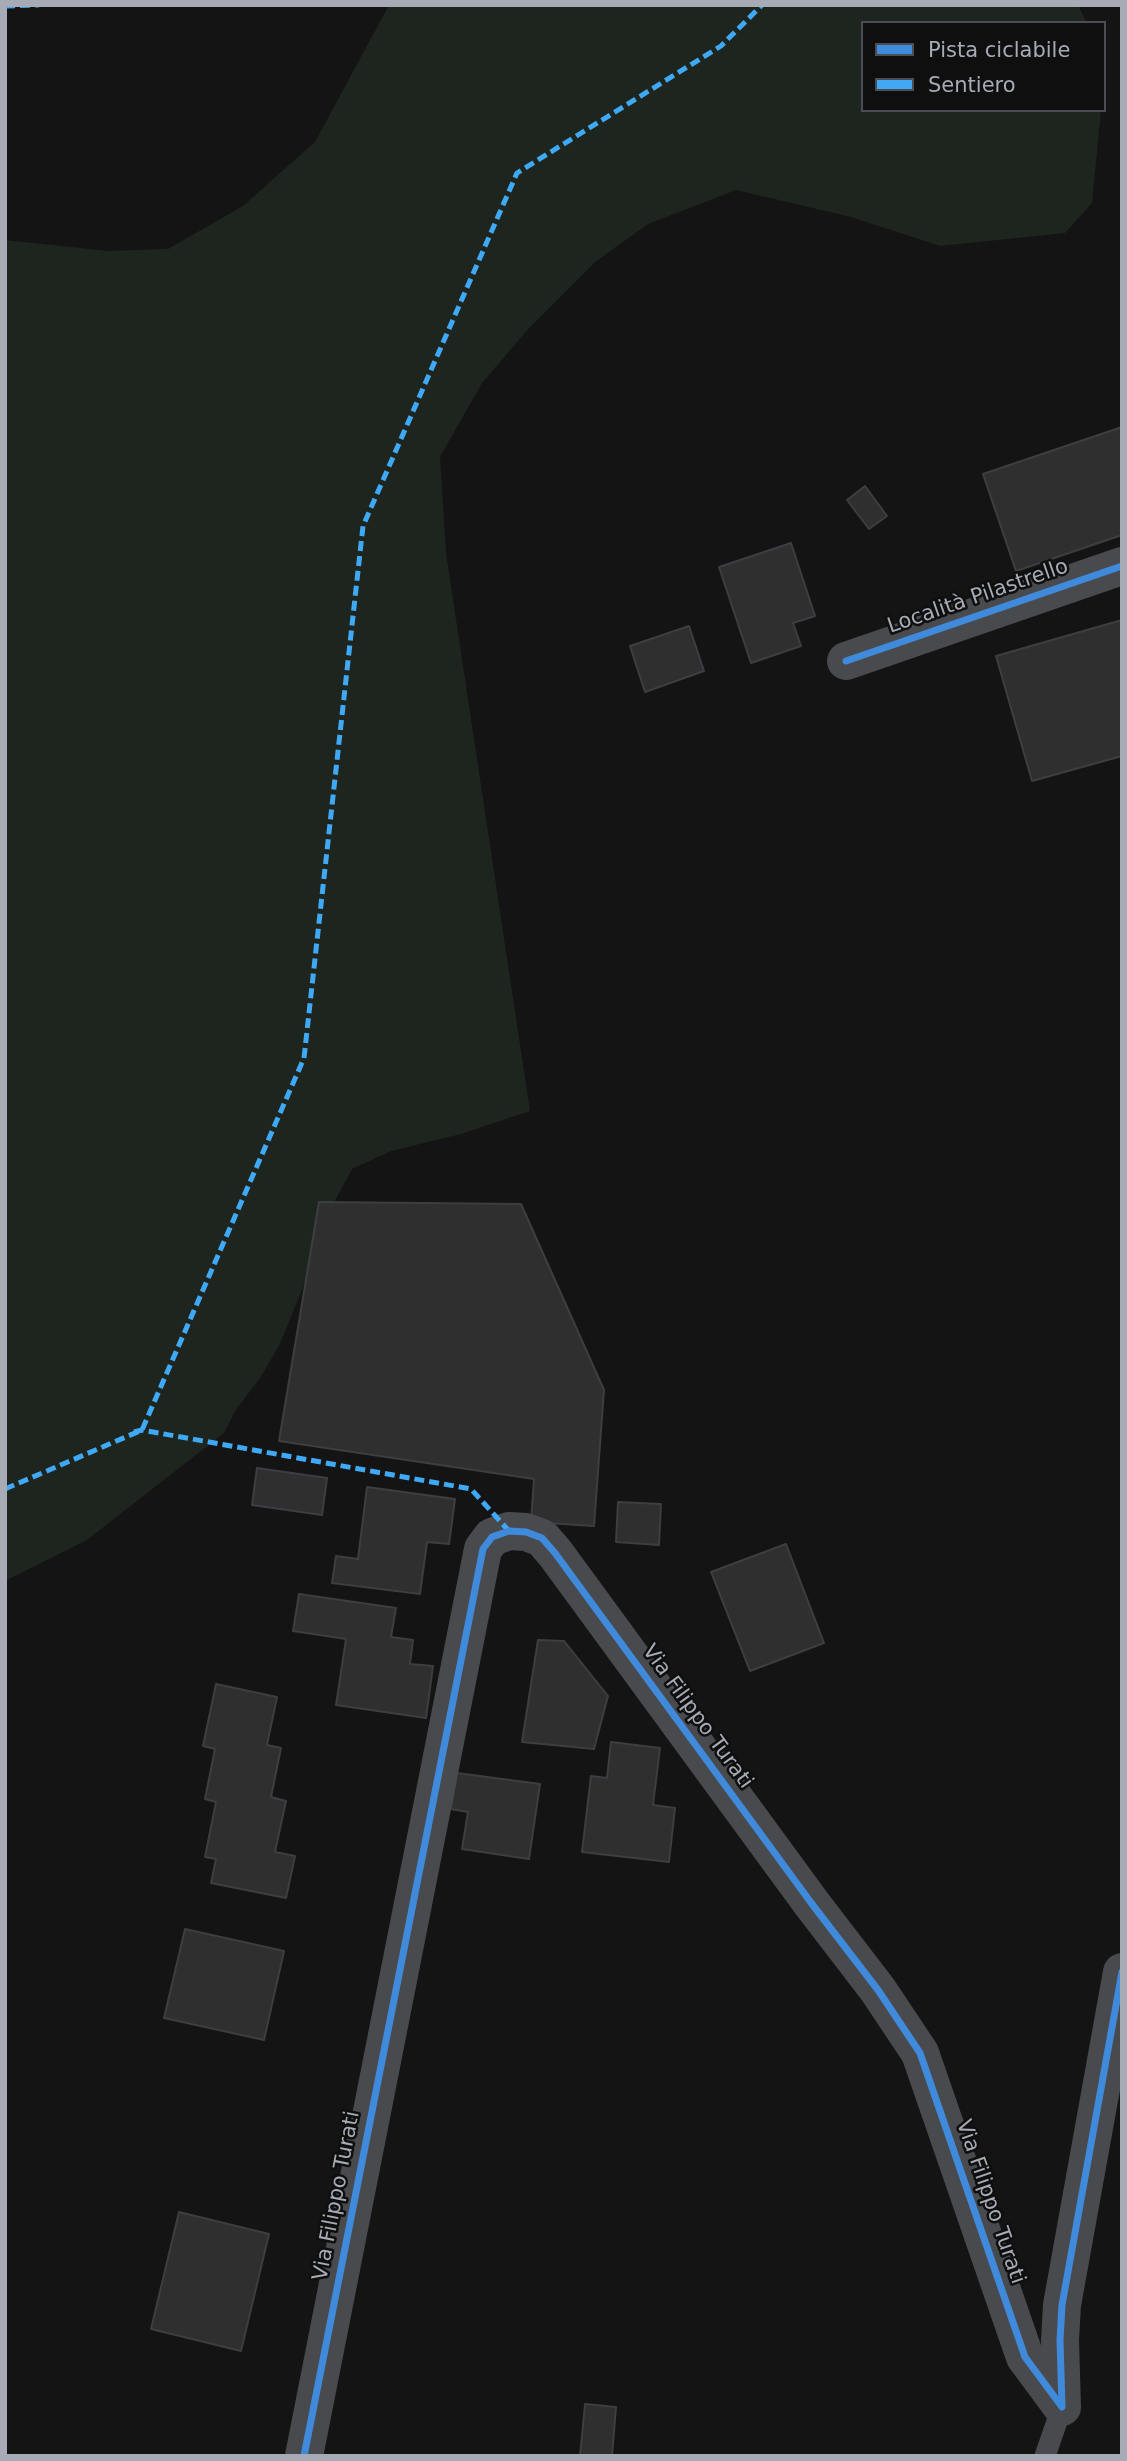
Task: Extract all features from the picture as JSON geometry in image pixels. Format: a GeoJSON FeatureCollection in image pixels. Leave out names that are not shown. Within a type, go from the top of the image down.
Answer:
{"type":"FeatureCollection","features":[{"type":"Feature","properties":{"kind":"street","name":"Località Pilastrello"},"geometry":{"type":"LineString","coordinates":[[846,661],[1122,566]]}},
{"type":"Feature","properties":{"kind":"street","name":"Via Filippo Turati"},"geometry":{"type":"LineString","coordinates":[[304,2456],[483,1549],[492,1536],[509,1531],[526,1532],[542,1538],[555,1553],[878,1990],[920,2053],[1025,2357],[1062,2407]]}},
{"type":"Feature","properties":{"kind":"street"},"geometry":{"type":"LineString","coordinates":[[1062,2407],[1062,2305],[1122,1972]]}},
{"type":"Feature","properties":{"kind":"lane"},"geometry":{"type":"LineString","coordinates":[[1045,2456],[1062,2407]]}},
{"type":"Feature","properties":{"kind":"shaded area"},"geometry":{"type":"Polygon","coordinates":[[[389,5],[1078,5],[1086,21],[861,21],[861,112],[1101,112],[1092,203],[1065,233],[940,246],[851,217],[736,190],[648,224],[595,262],[530,327],[482,383],[440,457],[446,553],[530,1111],[461,1134],[391,1151],[352,1169],[322,1225],[305,1282],[280,1344],[260,1378],[235,1411],[224,1433],[87,1540],[5,1581],[5,240],[108,251],[168,249],[243,206],[315,142],[389,5]]]}},
{"type":"Feature","properties":{"kind":"building"},"geometry":{"type":"Polygon","coordinates":[[[1122,427],[1122,535],[1016,571],[983,474],[1122,427]]]}},
{"type":"Feature","properties":{"kind":"building"},"geometry":{"type":"Polygon","coordinates":[[[865,486],[887,516],[869,529],[847,500],[865,486]]]}},
{"type":"Feature","properties":{"kind":"building"},"geometry":{"type":"Polygon","coordinates":[[[791,543],[815,616],[793,623],[801,646],[751,663],[719,567],[791,543]]]}},
{"type":"Feature","properties":{"kind":"building"},"geometry":{"type":"Polygon","coordinates":[[[1122,620],[1122,756],[1032,781],[996,656],[1122,620]]]}},
{"type":"Feature","properties":{"kind":"building"},"geometry":{"type":"Polygon","coordinates":[[[689,626],[704,671],[645,692],[630,646],[689,626]]]}},
{"type":"Feature","properties":{"kind":"building"},"geometry":{"type":"Polygon","coordinates":[[[319,1202],[521,1204],[604,1390],[594,1526],[531,1522],[534,1479],[279,1441],[319,1202]]]}},
{"type":"Feature","properties":{"kind":"building"},"geometry":{"type":"Polygon","coordinates":[[[257,1468],[327,1478],[322,1515],[252,1505],[257,1468]]]}},
{"type":"Feature","properties":{"kind":"building"},"geometry":{"type":"Polygon","coordinates":[[[367,1487],[455,1499],[449,1544],[427,1542],[420,1594],[332,1583],[336,1556],[358,1559],[367,1487]]]}},
{"type":"Feature","properties":{"kind":"building"},"geometry":{"type":"Polygon","coordinates":[[[618,1502],[661,1504],[659,1545],[616,1542],[618,1502]]]}},
{"type":"Feature","properties":{"kind":"building"},"geometry":{"type":"Polygon","coordinates":[[[786,1544],[824,1643],[750,1671],[711,1572],[786,1544]]]}},
{"type":"Feature","properties":{"kind":"building"},"geometry":{"type":"Polygon","coordinates":[[[299,1594],[396,1608],[391,1637],[413,1640],[410,1664],[433,1666],[426,1718],[336,1705],[346,1639],[293,1631],[299,1594]]]}},
{"type":"Feature","properties":{"kind":"building"},"geometry":{"type":"Polygon","coordinates":[[[538,1640],[564,1641],[608,1696],[594,1749],[522,1742],[538,1640]]]}},
{"type":"Feature","properties":{"kind":"building"},"geometry":{"type":"Polygon","coordinates":[[[216,1684],[277,1697],[267,1745],[281,1748],[271,1797],[286,1801],[275,1852],[295,1856],[286,1898],[211,1883],[216,1859],[205,1857],[216,1802],[205,1799],[215,1749],[203,1746],[216,1684]]]}},
{"type":"Feature","properties":{"kind":"building"},"geometry":{"type":"Polygon","coordinates":[[[611,1742],[660,1748],[653,1805],[675,1808],[669,1862],[582,1852],[591,1776],[607,1778],[611,1742]]]}},
{"type":"Feature","properties":{"kind":"building"},"geometry":{"type":"Polygon","coordinates":[[[457,1773],[540,1784],[529,1859],[462,1849],[468,1812],[451,1809],[457,1773]]]}},
{"type":"Feature","properties":{"kind":"building"},"geometry":{"type":"Polygon","coordinates":[[[185,1929],[284,1951],[264,2040],[164,2018],[185,1929]]]}},
{"type":"Feature","properties":{"kind":"building"},"geometry":{"type":"Polygon","coordinates":[[[179,2212],[269,2234],[241,2351],[151,2329],[179,2212]]]}},
{"type":"Feature","properties":{"kind":"building"},"geometry":{"type":"Polygon","coordinates":[[[585,2404],[616,2407],[612,2456],[580,2456],[585,2404]]]}},
{"type":"Feature","properties":{"kind":"marked path"},"geometry":{"type":"LineString","coordinates":[[5,6],[39,5]]}},
{"type":"Feature","properties":{"kind":"marked path"},"geometry":{"type":"LineString","coordinates":[[5,1489],[142,1430],[304,1058],[363,526],[517,173],[721,46],[762,5]]}},
{"type":"Feature","properties":{"kind":"marked path"},"geometry":{"type":"LineString","coordinates":[[134,1432],[142,1430],[471,1489],[509,1531]]}},
{"type":"Feature","properties":{"kind":"cycle path"},"geometry":{"type":"LineString","coordinates":[[846,661],[1122,566]]}},
{"type":"Feature","properties":{"kind":"cycle path"},"geometry":{"type":"LineString","coordinates":[[304,2456],[483,1549],[492,1537],[509,1531],[526,1532],[542,1538],[555,1553],[878,1990],[920,2053],[1025,2357],[1062,2407],[1062,2305],[1122,1972]]}}]}
